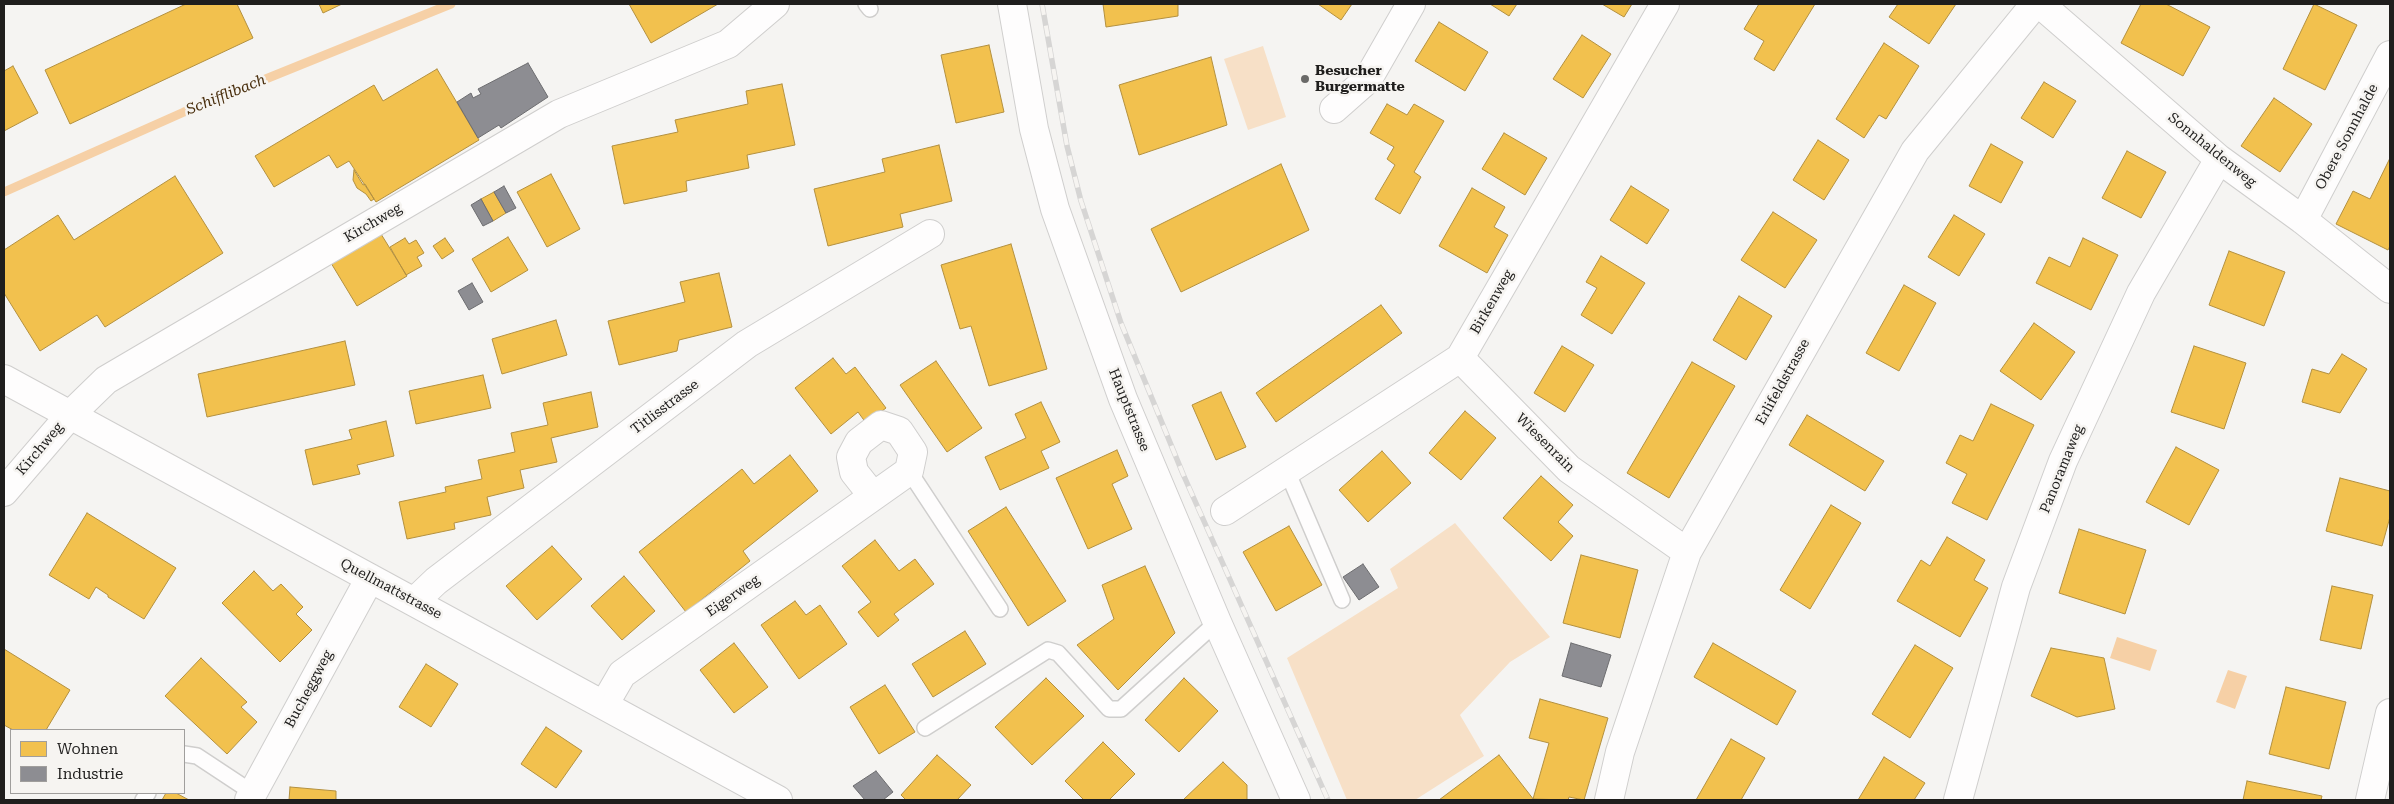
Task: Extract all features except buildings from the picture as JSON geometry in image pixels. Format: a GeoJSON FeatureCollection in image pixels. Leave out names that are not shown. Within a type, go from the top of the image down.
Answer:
{"type":"FeatureCollection","features":[{"type":"Feature","properties":{"kind":"street","name":"Kirchweg"},"geometry":{"type":"LineString","coordinates":[[4,492],[71,414],[106,380],[566,111],[728,44],[775,4]]}},
{"type":"Feature","properties":{"kind":"street","name":"Hauptstrasse"},"geometry":{"type":"LineString","coordinates":[[1012,4],[1034,129],[1055,210],[1123,399],[1217,622],[1296,800]]}},
{"type":"Feature","properties":{"kind":"street"},"geometry":{"type":"LineString","coordinates":[[1334,109],[1368,79],[1411,4]]}},
{"type":"Feature","properties":{"kind":"street","name":"Birkenweg"},"geometry":{"type":"LineString","coordinates":[[1225,511],[1460,358],[1665,4]]}},
{"type":"Feature","properties":{"kind":"street","name":"Erlifeldstrasse"},"geometry":{"type":"LineString","coordinates":[[1609,800],[1620,752],[1687,552],[1915,151],[2035,4]]}},
{"type":"Feature","properties":{"kind":"street","name":"Sonnhaldenweg"},"geometry":{"type":"LineString","coordinates":[[2040,4],[2219,159],[2303,220],[2390,289]]}},
{"type":"Feature","properties":{"kind":"street","name":"Obere Sonnhalde"},"geometry":{"type":"LineString","coordinates":[[2303,220],[2390,54]]}},
{"type":"Feature","properties":{"kind":"street","name":"Panoramaweg"},"geometry":{"type":"LineString","coordinates":[[1958,800],[2016,588],[2063,461],[2141,293],[2219,159]]}},
{"type":"Feature","properties":{"kind":"street","name":"Titlisstrasse"},"geometry":{"type":"LineString","coordinates":[[415,601],[436,581],[747,344],[930,234]]}},
{"type":"Feature","properties":{"kind":"street","name":"Wiesenrain"},"geometry":{"type":"LineString","coordinates":[[1460,358],[1568,468],[1687,552]]}},
{"type":"Feature","properties":{"kind":"street","name":"Quellmattstrasse"},"geometry":{"type":"LineString","coordinates":[[4,379],[778,800]]}},
{"type":"Feature","properties":{"kind":"street"},"geometry":{"type":"LineString","coordinates":[[873,496],[854,472],[851,457],[860,442],[881,425],[899,431],[913,452],[909,471]]}},
{"type":"Feature","properties":{"kind":"street","name":"Eigerweg"},"geometry":{"type":"LineString","coordinates":[[604,705],[622,674],[909,471]]}},
{"type":"Feature","properties":{"kind":"street","name":"Bucheggweg"},"geometry":{"type":"LineString","coordinates":[[251,796],[370,578]]}},
{"type":"Feature","properties":{"kind":"street"},"geometry":{"type":"LineString","coordinates":[[2370,800],[2390,713]]}},
{"type":"Feature","properties":{"kind":"lane"},"geometry":{"type":"LineString","coordinates":[[909,471],[1000,609]]}},
{"type":"Feature","properties":{"kind":"lane"},"geometry":{"type":"LineString","coordinates":[[1287,471],[1342,600]]}},
{"type":"Feature","properties":{"kind":"lane"},"geometry":{"type":"LineString","coordinates":[[925,728],[1048,650],[1058,653],[1108,709],[1121,709],[1217,622]]}},
{"type":"Feature","properties":{"kind":"lane"},"geometry":{"type":"LineString","coordinates":[[185,754],[197,756],[251,796]]}},
{"type":"Feature","properties":{"kind":"shaded area"},"geometry":{"type":"Polygon","coordinates":[[[1263,46],[1286,117],[1248,130],[1224,59],[1263,46]]]}},
{"type":"Feature","properties":{"kind":"shaded area"},"geometry":{"type":"Polygon","coordinates":[[[1455,523],[1550,637],[1510,662],[1460,715],[1484,756],[1415,800],[1347,800],[1287,658],[1398,588],[1390,569],[1455,523]]]}},
{"type":"Feature","properties":{"kind":"shaded area"},"geometry":{"type":"Polygon","coordinates":[[[2117,637],[2157,650],[2150,671],[2110,658],[2117,637]]]}},
{"type":"Feature","properties":{"kind":"shaded area"},"geometry":{"type":"Polygon","coordinates":[[[2228,670],[2247,676],[2235,709],[2216,702],[2228,670]]]}},
{"type":"Feature","properties":{"kind":"waterway","name":"Schifflibach"},"geometry":{"type":"LineString","coordinates":[[4,192],[184,112],[451,4]]}},
{"type":"Feature","properties":{"kind":"railway"},"geometry":{"type":"LineString","coordinates":[[1042,4],[1067,146],[1081,201],[1121,323],[1183,474],[1328,800]]}},
{"type":"Feature","properties":{"kind":"place","name":"Besucher Burgermatte"},"geometry":{"type":"Point","coordinates":[1305,79]}}]}
